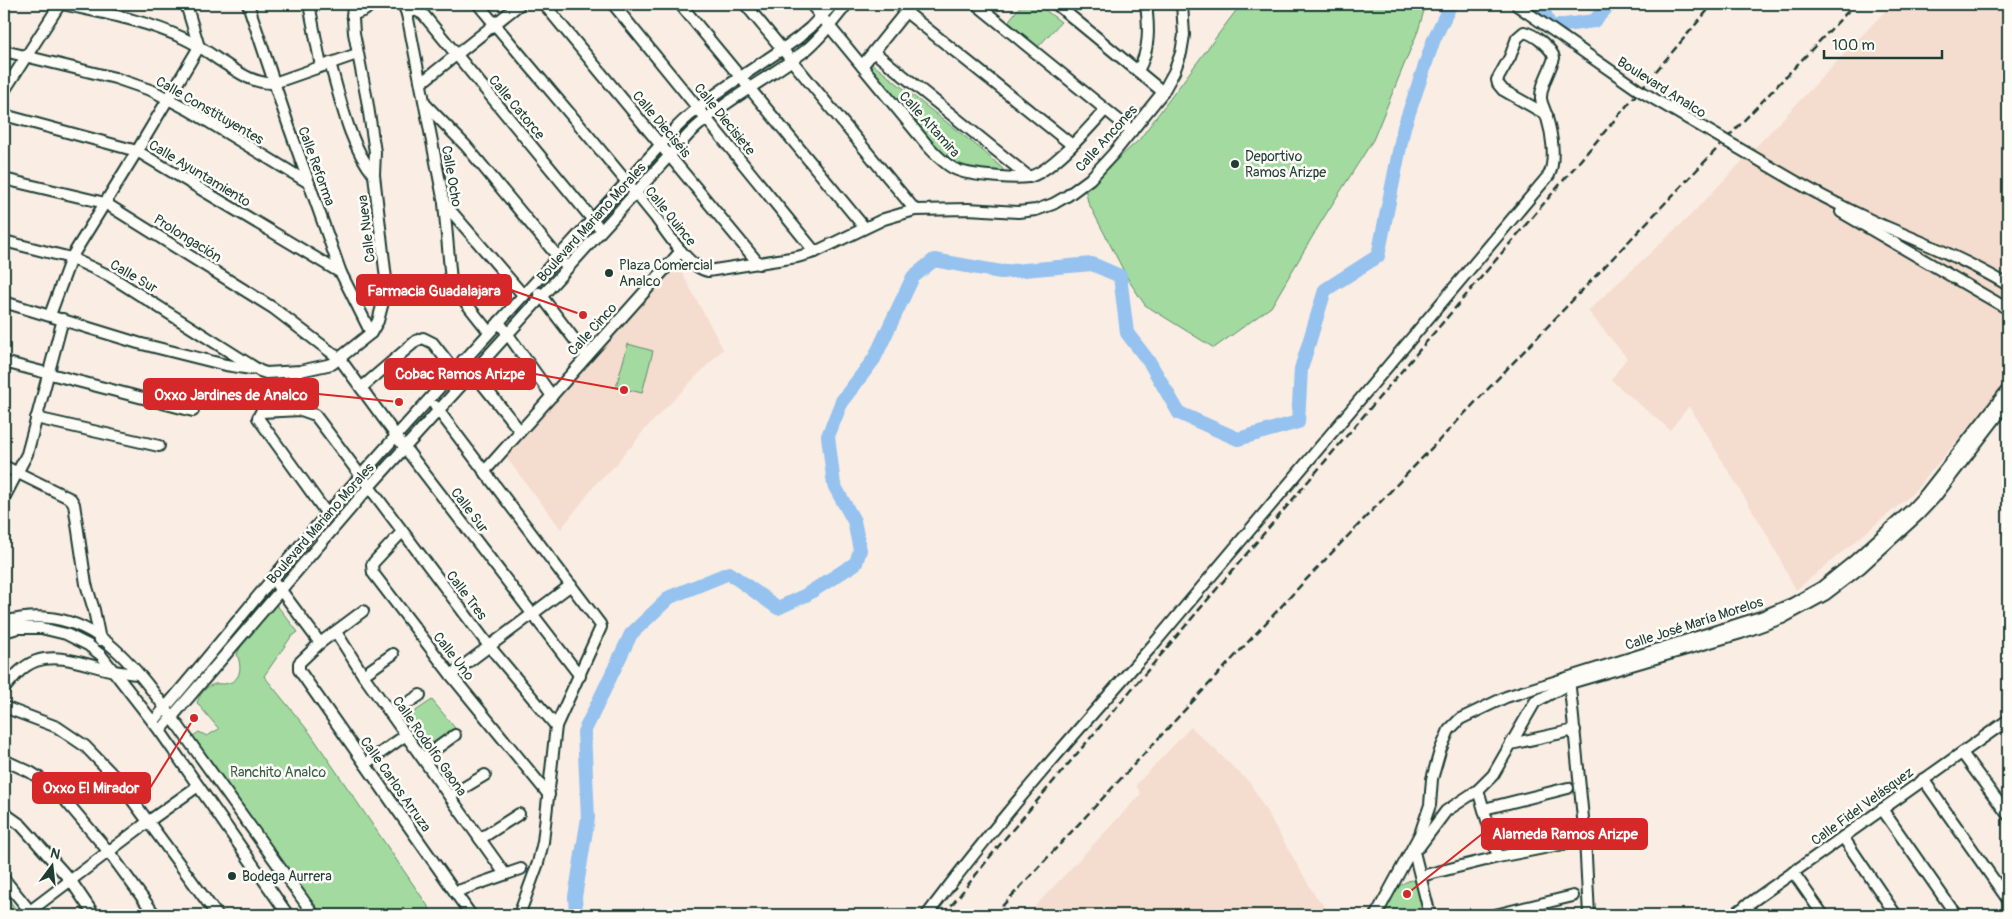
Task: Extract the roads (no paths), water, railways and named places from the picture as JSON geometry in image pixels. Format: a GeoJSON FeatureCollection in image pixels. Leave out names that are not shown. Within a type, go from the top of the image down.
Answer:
{"type":"FeatureCollection","features":[{"type":"Feature","properties":{"kind":"street"},"geometry":{"type":"LineString","coordinates":[[4,91],[61,4],[145,23],[184,38],[244,76],[264,83],[274,82],[358,54]]}},
{"type":"Feature","properties":{"kind":"street"},"geometry":{"type":"LineString","coordinates":[[50,315],[71,258],[199,47],[186,4]]}},
{"type":"Feature","properties":{"kind":"street","name":"Calle Reforma"},"geometry":{"type":"LineString","coordinates":[[248,4],[341,273],[371,333]]}},
{"type":"Feature","properties":{"kind":"street"},"geometry":{"type":"LineString","coordinates":[[308,4],[326,64],[353,139],[364,163],[374,175]]}},
{"type":"Feature","properties":{"kind":"street","name":"Calle Nueva"},"geometry":{"type":"LineString","coordinates":[[266,373],[321,368],[340,359],[371,333],[378,321],[386,279],[374,175],[374,140],[358,54],[352,4]]}},
{"type":"Feature","properties":{"kind":"street"},"geometry":{"type":"LineString","coordinates":[[352,15],[365,10],[372,4]]}},
{"type":"Feature","properties":{"kind":"street","name":"Calle Ocho"},"geometry":{"type":"LineString","coordinates":[[402,4],[407,14],[426,104],[444,203],[451,281],[454,288],[489,332]]}},
{"type":"Feature","properties":{"kind":"street","name":"Calle Quince"},"geometry":{"type":"LineString","coordinates":[[478,4],[628,183],[682,251],[694,265],[704,271],[758,264],[815,252],[864,227],[915,210]]}},
{"type":"Feature","properties":{"kind":"street"},"geometry":{"type":"LineString","coordinates":[[421,83],[520,4]]}},
{"type":"Feature","properties":{"kind":"street","name":"Calle Dieciséis"},"geometry":{"type":"LineString","coordinates":[[544,4],[758,264]]}},
{"type":"Feature","properties":{"kind":"street","name":"Calle Diecisiete"},"geometry":{"type":"LineString","coordinates":[[613,4],[815,252]]}},
{"type":"Feature","properties":{"kind":"street"},"geometry":{"type":"LineString","coordinates":[[680,4],[864,227]]}},
{"type":"Feature","properties":{"kind":"street"},"geometry":{"type":"LineString","coordinates":[[746,4],[915,210]]}},
{"type":"Feature","properties":{"kind":"street","name":"Calle Altamira"},"geometry":{"type":"LineString","coordinates":[[811,4],[862,66],[952,169],[972,174],[1029,177]]}},
{"type":"Feature","properties":{"kind":"street","name":"Boulevard Mariano Morales"},"geometry":{"type":"LineString","coordinates":[[153,722],[271,578],[327,514],[463,360],[524,296],[661,145],[698,107],[783,49],[810,28],[833,4]]}},
{"type":"Feature","properties":{"kind":"street","name":"Boulevard Mariano Morales"},"geometry":{"type":"LineString","coordinates":[[160,731],[280,589],[370,487],[670,155],[706,118],[792,59],[816,40],[847,4]]}},
{"type":"Feature","properties":{"kind":"street"},"geometry":{"type":"LineString","coordinates":[[976,4],[1132,131]]}},
{"type":"Feature","properties":{"kind":"street"},"geometry":{"type":"LineString","coordinates":[[1056,4],[1163,92]]}},
{"type":"Feature","properties":{"kind":"street"},"geometry":{"type":"LineString","coordinates":[[1138,4],[1146,7],[1148,46],[1145,59],[1138,71]]}},
{"type":"Feature","properties":{"kind":"street","name":"Calle Ancones"},"geometry":{"type":"LineString","coordinates":[[915,210],[968,209],[1018,212],[1036,210],[1053,204],[1067,196],[1090,178],[1132,131],[1163,92],[1174,72],[1181,53],[1184,35],[1182,4]]}},
{"type":"Feature","properties":{"kind":"street","name":"Boulevard Analco"},"geometry":{"type":"LineString","coordinates":[[1515,4],[1637,89],[1801,185],[1863,216],[1949,253],[2008,285]]}},
{"type":"Feature","properties":{"kind":"street"},"geometry":{"type":"LineString","coordinates":[[862,66],[909,8],[1072,145]]}},
{"type":"Feature","properties":{"kind":"street","name":"Calle Catorce"},"geometry":{"type":"LineString","coordinates":[[407,14],[413,10],[420,12],[601,230]]}},
{"type":"Feature","properties":{"kind":"street"},"geometry":{"type":"LineString","coordinates":[[926,915],[966,863],[1154,645],[1542,184],[1552,169],[1551,135],[1547,115],[1541,100],[1541,93],[1554,58],[1553,54],[1533,36],[1524,32],[1517,38],[1510,58],[1498,80],[1498,84],[1503,90],[1547,115]]}},
{"type":"Feature","properties":{"kind":"street","name":"Calle Constituyentes"},"geometry":{"type":"LineString","coordinates":[[4,51],[122,80],[153,91],[309,184]]}},
{"type":"Feature","properties":{"kind":"street"},"geometry":{"type":"LineString","coordinates":[[874,52],[1029,177],[1044,170],[1072,145],[1106,110]]}},
{"type":"Feature","properties":{"kind":"street"},"geometry":{"type":"LineString","coordinates":[[426,104],[466,146],[567,267]]}},
{"type":"Feature","properties":{"kind":"street","name":"Calle Ayuntamiento"},"geometry":{"type":"LineString","coordinates":[[4,115],[137,151],[341,273]]}},
{"type":"Feature","properties":{"kind":"street","name":"Prolongación"},"geometry":{"type":"LineString","coordinates":[[4,179],[104,203],[273,308],[340,359]]}},
{"type":"Feature","properties":{"kind":"street","name":"Boulevard Analco"},"geometry":{"type":"LineString","coordinates":[[1801,185],[1821,200],[2008,309]]}},
{"type":"Feature","properties":{"kind":"street"},"geometry":{"type":"LineString","coordinates":[[444,203],[524,296]]}},
{"type":"Feature","properties":{"kind":"street","name":"Calle Sur"},"geometry":{"type":"LineString","coordinates":[[4,241],[71,258],[110,276],[175,316],[254,369],[266,373]]}},
{"type":"Feature","properties":{"kind":"street","name":"Calle Cinco"},"geometry":{"type":"LineString","coordinates":[[484,472],[682,251]]}},
{"type":"Feature","properties":{"kind":"street"},"geometry":{"type":"LineString","coordinates":[[534,285],[541,297],[587,356]]}},
{"type":"Feature","properties":{"kind":"street"},"geometry":{"type":"LineString","coordinates":[[4,302],[138,343],[226,365],[254,369]]}},
{"type":"Feature","properties":{"kind":"street"},"geometry":{"type":"LineString","coordinates":[[4,498],[27,454],[63,319]]}},
{"type":"Feature","properties":{"kind":"street"},"geometry":{"type":"LineString","coordinates":[[499,322],[552,396]]}},
{"type":"Feature","properties":{"kind":"street"},"geometry":{"type":"LineString","coordinates":[[361,388],[422,338],[433,343],[454,370]]}},
{"type":"Feature","properties":{"kind":"street","name":"Calle Sur"},"geometry":{"type":"LineString","coordinates":[[340,359],[405,448],[580,676]]}},
{"type":"Feature","properties":{"kind":"street"},"geometry":{"type":"LineString","coordinates":[[463,360],[520,431]]}},
{"type":"Feature","properties":{"kind":"street"},"geometry":{"type":"LineString","coordinates":[[4,362],[49,372],[193,411]]}},
{"type":"Feature","properties":{"kind":"street","name":"Calle José María Morelos"},"geometry":{"type":"LineString","coordinates":[[1856,565],[1925,496],[2008,389]]}},
{"type":"Feature","properties":{"kind":"street"},"geometry":{"type":"LineString","coordinates":[[430,399],[600,624],[600,631],[556,726],[546,825],[538,862],[519,915]]}},
{"type":"Feature","properties":{"kind":"street","name":"Calle José María Morelos"},"geometry":{"type":"LineString","coordinates":[[1414,850],[1428,812],[1440,751],[1449,730],[1460,719],[1506,696],[1570,680],[1778,610],[1822,587],[1856,565],[1902,530],[1935,497],[2008,402]]}},
{"type":"Feature","properties":{"kind":"street","name":"Calle Tres"},"geometry":{"type":"LineString","coordinates":[[327,514],[258,418],[261,412],[301,410],[315,415],[489,646],[556,726]]}},
{"type":"Feature","properties":{"kind":"street"},"geometry":{"type":"LineString","coordinates":[[36,418],[159,446]]}},
{"type":"Feature","properties":{"kind":"street"},"geometry":{"type":"LineString","coordinates":[[4,466],[71,499],[76,510],[82,560],[99,636],[101,655]]}},
{"type":"Feature","properties":{"kind":"street","name":"Calle Uno"},"geometry":{"type":"LineString","coordinates":[[402,532],[374,562],[372,569],[451,675],[549,795]]}},
{"type":"Feature","properties":{"kind":"street"},"geometry":{"type":"LineString","coordinates":[[271,578],[320,643],[363,611]]}},
{"type":"Feature","properties":{"kind":"street"},"geometry":{"type":"LineString","coordinates":[[451,675],[571,585]]}},
{"type":"Feature","properties":{"kind":"street"},"geometry":{"type":"LineString","coordinates":[[4,622],[37,616],[58,619],[78,625],[99,636],[138,674],[172,717],[314,915]]}},
{"type":"Feature","properties":{"kind":"street"},"geometry":{"type":"LineString","coordinates":[[4,632],[18,628],[41,628],[66,634],[88,645],[101,655],[160,731],[288,915]]}},
{"type":"Feature","properties":{"kind":"street","name":"Calle Rodolfo Gaona"},"geometry":{"type":"LineString","coordinates":[[336,632],[363,675],[506,874]]}},
{"type":"Feature","properties":{"kind":"street","name":"Calle Carlos Arruza"},"geometry":{"type":"LineString","coordinates":[[320,643],[299,662],[299,670],[471,915]]}},
{"type":"Feature","properties":{"kind":"street"},"geometry":{"type":"LineString","coordinates":[[363,675],[394,654]]}},
{"type":"Feature","properties":{"kind":"street"},"geometry":{"type":"LineString","coordinates":[[4,689],[20,670],[36,661],[52,658],[138,674]]}},
{"type":"Feature","properties":{"kind":"street"},"geometry":{"type":"LineString","coordinates":[[1570,680],[1585,838],[1589,915]]}},
{"type":"Feature","properties":{"kind":"street","name":"Calle José María Morelos"},"geometry":{"type":"LineString","coordinates":[[1376,915],[1407,860],[1446,811],[1478,790],[1493,776],[1535,702],[1570,680]]}},
{"type":"Feature","properties":{"kind":"street"},"geometry":{"type":"LineString","coordinates":[[391,714],[420,695]]}},
{"type":"Feature","properties":{"kind":"street"},"geometry":{"type":"LineString","coordinates":[[4,707],[57,727],[85,746],[116,778],[217,915]]}},
{"type":"Feature","properties":{"kind":"street","name":"Calle Fidel Velásquez"},"geometry":{"type":"LineString","coordinates":[[1733,915],[1923,779],[2008,721]]}},
{"type":"Feature","properties":{"kind":"street"},"geometry":{"type":"LineString","coordinates":[[1511,744],[1575,730]]}},
{"type":"Feature","properties":{"kind":"street"},"geometry":{"type":"LineString","coordinates":[[365,764],[406,735]]}},
{"type":"Feature","properties":{"kind":"street"},"geometry":{"type":"LineString","coordinates":[[423,758],[455,735]]}},
{"type":"Feature","properties":{"kind":"street"},"geometry":{"type":"LineString","coordinates":[[1962,753],[2008,815]]}},
{"type":"Feature","properties":{"kind":"street"},"geometry":{"type":"LineString","coordinates":[[4,760],[30,772],[54,787],[109,852],[155,915]]}},
{"type":"Feature","properties":{"kind":"street"},"geometry":{"type":"LineString","coordinates":[[450,796],[485,775]]}},
{"type":"Feature","properties":{"kind":"street"},"geometry":{"type":"LineString","coordinates":[[1923,779],[2008,900]]}},
{"type":"Feature","properties":{"kind":"street"},"geometry":{"type":"LineString","coordinates":[[4,879],[32,913],[149,821],[198,786]]}},
{"type":"Feature","properties":{"kind":"street"},"geometry":{"type":"LineString","coordinates":[[1484,809],[1568,788]]}},
{"type":"Feature","properties":{"kind":"street"},"geometry":{"type":"LineString","coordinates":[[1478,790],[1498,857]]}},
{"type":"Feature","properties":{"kind":"street"},"geometry":{"type":"LineString","coordinates":[[1882,809],[1956,915]]}},
{"type":"Feature","properties":{"kind":"street"},"geometry":{"type":"LineString","coordinates":[[4,813],[21,825],[71,881],[94,915]]}},
{"type":"Feature","properties":{"kind":"street"},"geometry":{"type":"LineString","coordinates":[[480,839],[519,814]]}},
{"type":"Feature","properties":{"kind":"street"},"geometry":{"type":"LineString","coordinates":[[1843,837],[1896,915]]}},
{"type":"Feature","properties":{"kind":"street"},"geometry":{"type":"LineString","coordinates":[[1421,876],[1569,842]]}},
{"type":"Feature","properties":{"kind":"street"},"geometry":{"type":"LineString","coordinates":[[1414,850],[1430,915]]}},
{"type":"Feature","properties":{"kind":"street"},"geometry":{"type":"LineString","coordinates":[[455,892],[521,869]]}},
{"type":"Feature","properties":{"kind":"street"},"geometry":{"type":"LineString","coordinates":[[1793,872],[1823,915]]}},
{"type":"Feature","properties":{"kind":"street"},"geometry":{"type":"LineString","coordinates":[[1494,915],[1573,896]]}},
{"type":"Feature","properties":{"kind":"street"},"geometry":{"type":"LineString","coordinates":[[1746,906],[1753,915]]}},
{"type":"Feature","properties":{"kind":"waterway"},"geometry":{"type":"LineString","coordinates":[[576,915],[575,897],[588,818],[584,732],[631,634],[670,597],[729,573],[778,608],[806,595],[856,563],[860,550],[854,521],[834,485],[828,436],[842,401],[874,359],[913,277],[934,260],[1001,272],[1092,264],[1120,276],[1127,333],[1150,363],[1179,413],[1238,439],[1298,422],[1301,369],[1325,290],[1378,256],[1404,127],[1434,39],[1451,4]]}},
{"type":"Feature","properties":{"kind":"waterway"},"geometry":{"type":"LineString","coordinates":[[1541,4],[1550,27],[1594,21],[1610,4]]}},
{"type":"Feature","properties":{"kind":"railway"},"geometry":{"type":"LineString","coordinates":[[944,915],[997,848],[1713,4]]}},
{"type":"Feature","properties":{"kind":"railway"},"geometry":{"type":"LineString","coordinates":[[994,915],[1303,583],[1855,4]]}},
{"type":"Feature","properties":{"kind":"place","name":"Deportivo Ramos Arizpe"},"geometry":{"type":"Point","coordinates":[1235,164]}},
{"type":"Feature","properties":{"kind":"place","name":"Plaza Comercial Analco"},"geometry":{"type":"Point","coordinates":[609,273]}},
{"type":"Feature","properties":{"kind":"place","name":"Farmacia Guadalajara"},"geometry":{"type":"Point","coordinates":[583,315]}},
{"type":"Feature","properties":{"kind":"place","name":"Cobac Ramos Arizpe"},"geometry":{"type":"Point","coordinates":[624,390]}},
{"type":"Feature","properties":{"kind":"place","name":"Oxxo Jardines de Analco"},"geometry":{"type":"Point","coordinates":[399,402]}},
{"type":"Feature","properties":{"kind":"place","name":"Oxxo El Mirador"},"geometry":{"type":"Point","coordinates":[194,718]}},
{"type":"Feature","properties":{"kind":"place","name":"Bodega Aurrera"},"geometry":{"type":"Point","coordinates":[232,876]}},
{"type":"Feature","properties":{"kind":"place","name":"Alameda Ramos Arizpe"},"geometry":{"type":"Point","coordinates":[1407,894]}},
{"type":"Feature","properties":{"kind":"park label","name":"Ranchito Analco"},"geometry":{"type":"Point","coordinates":[278,772]}}]}
